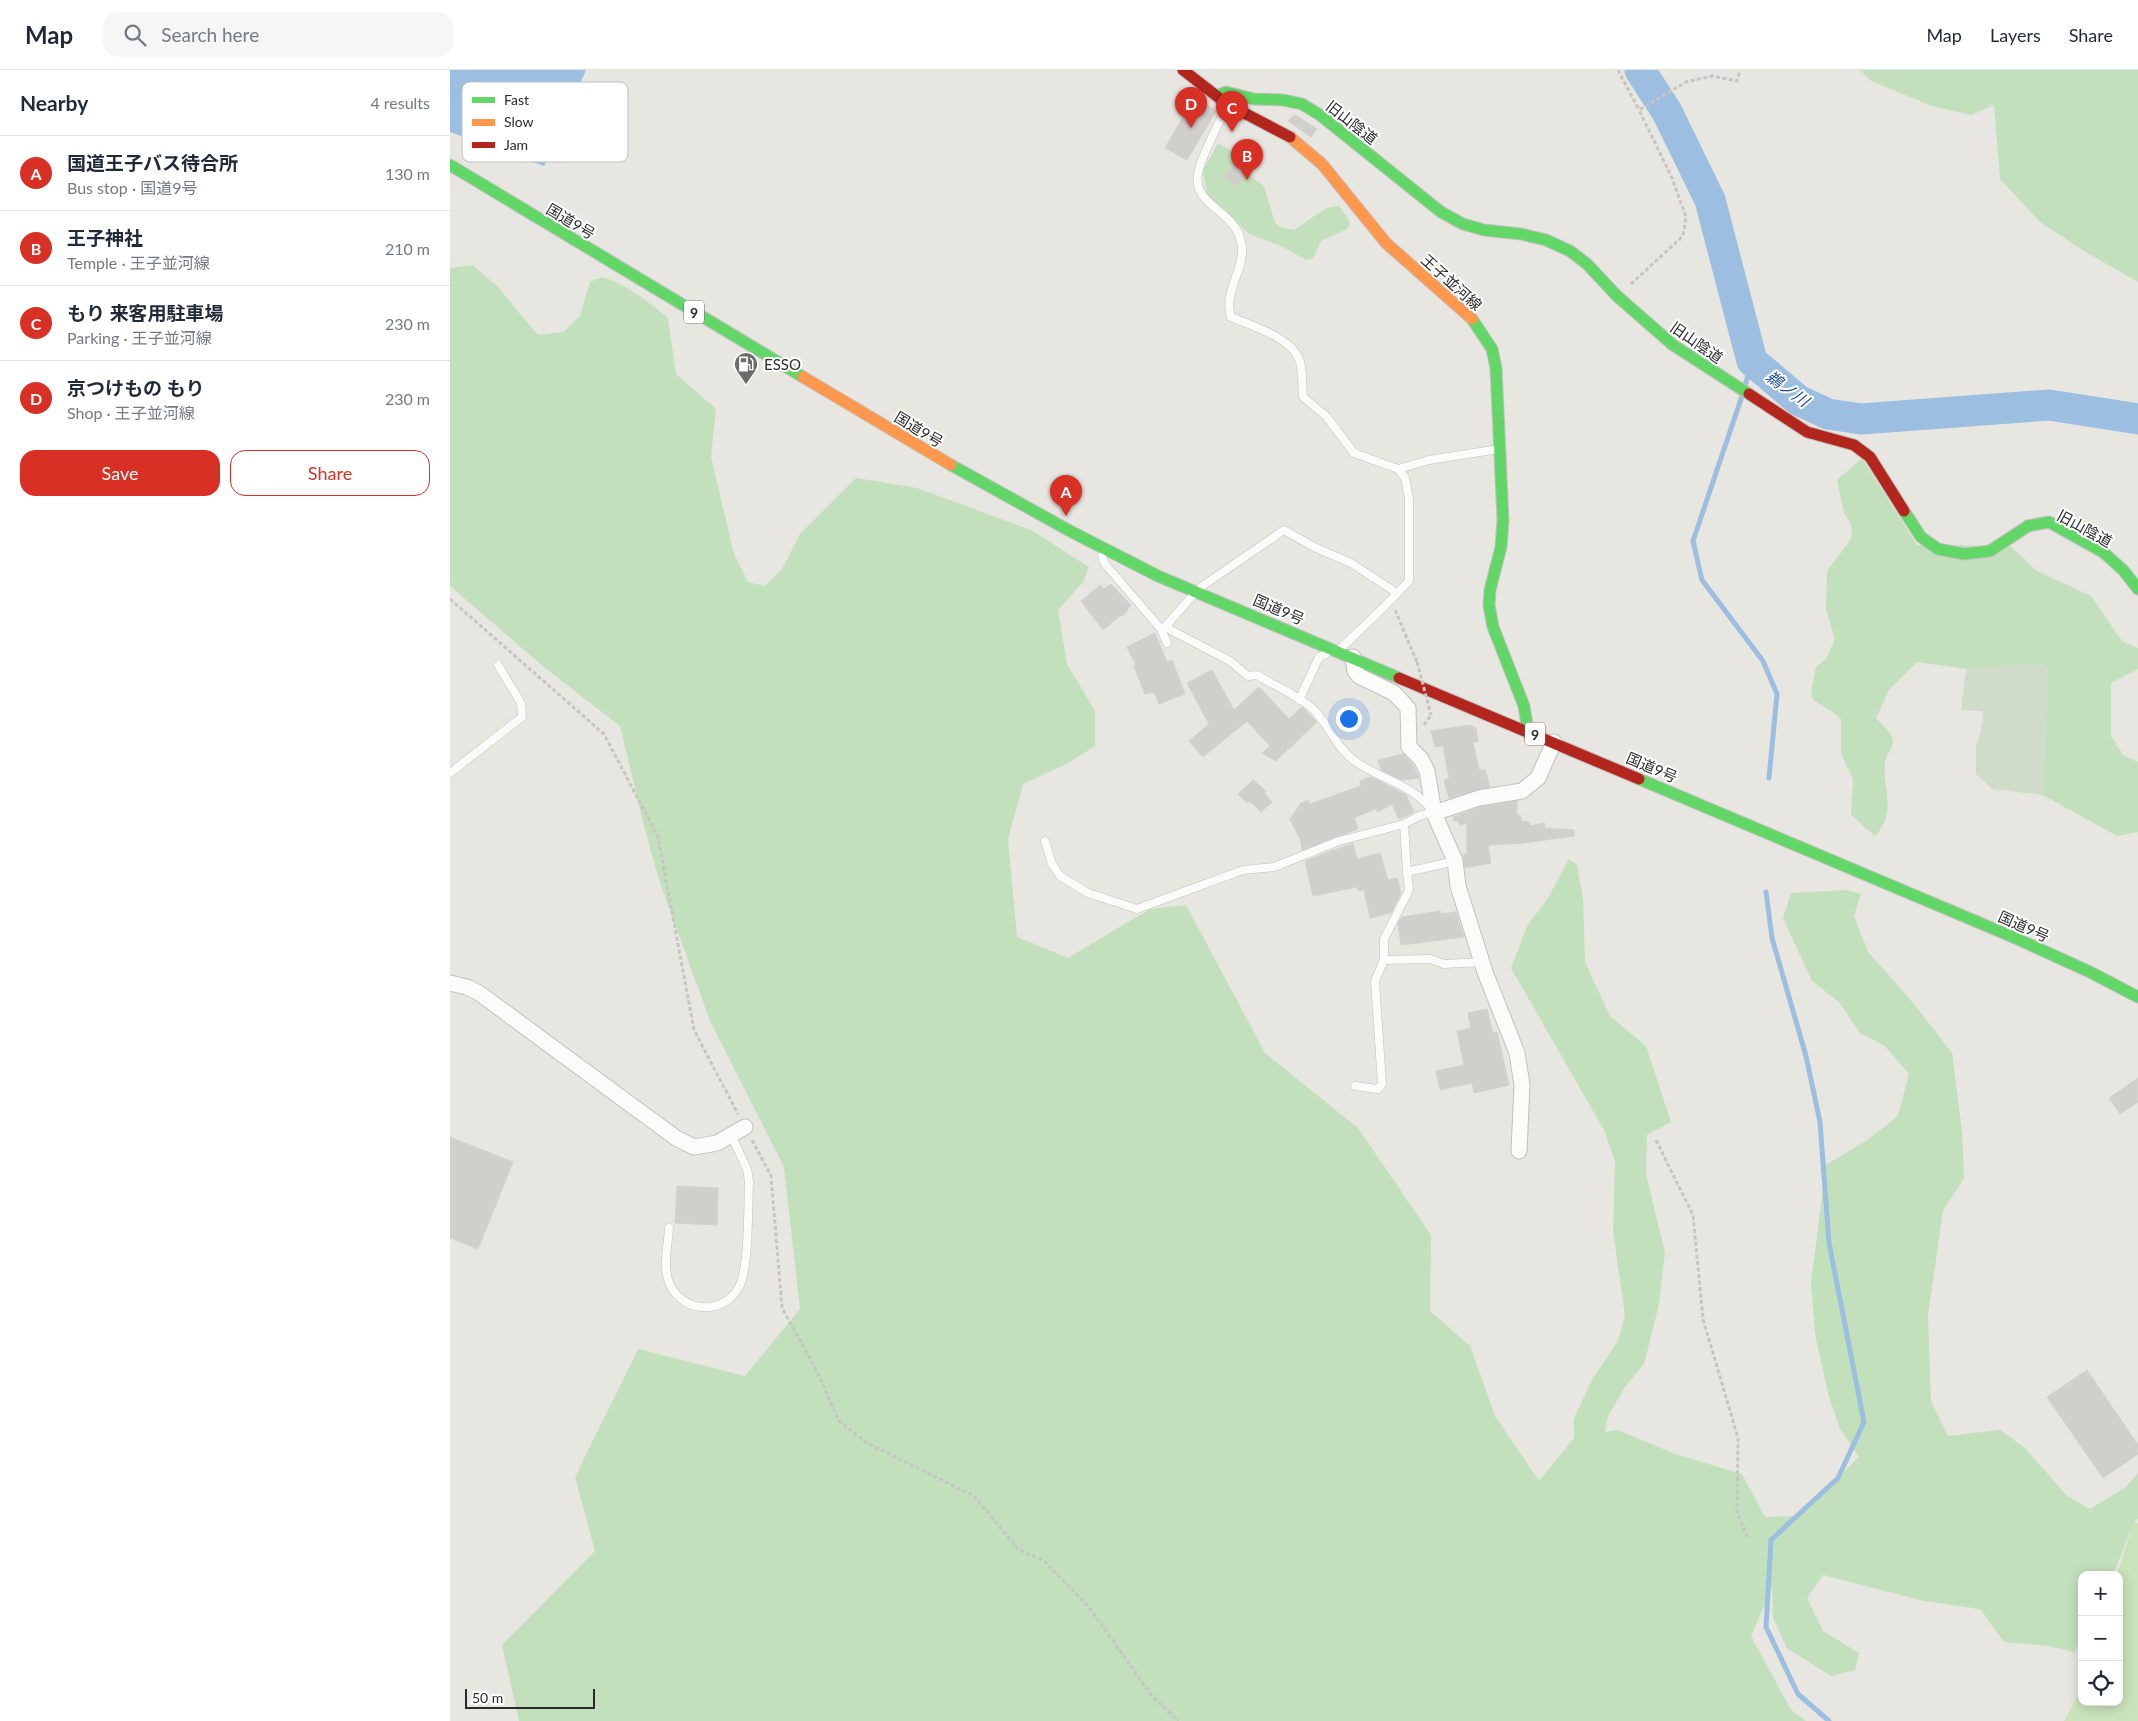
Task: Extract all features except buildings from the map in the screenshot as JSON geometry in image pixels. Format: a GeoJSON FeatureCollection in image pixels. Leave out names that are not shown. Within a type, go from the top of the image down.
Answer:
{"type":"FeatureCollection","features":[{"type":"Feature","properties":{"kind":"main road","name":"王子並河線"},"geometry":{"type":"LineString","coordinates":[[1183,70],[1227,104],[1296,140],[1322,164],[1386,243],[1472,318],[1492,349],[1496,368],[1502,534],[1490,590],[1490,612],[1493,627],[1524,706],[1528,731]]}},
{"type":"Feature","properties":{"kind":"main road","name":"旧山陰道"},"geometry":{"type":"LineString","coordinates":[[1216,96],[1226,92],[1254,100],[1283,100],[1302,104],[1320,115],[1441,212],[1463,224],[1484,230],[1521,234],[1546,240],[1570,251],[1673,346],[1807,432],[1854,445],[1870,457],[1921,537],[1938,549],[1964,554],[1990,551],[2028,526],[2049,522],[2103,552],[2138,589]]}},
{"type":"Feature","properties":{"kind":"main road","name":"国道9号"},"geometry":{"type":"LineString","coordinates":[[450,166],[938,458],[1097,545],[1158,576],[1338,650],[2013,937],[2138,997]]}},
{"type":"Feature","properties":{"kind":"street"},"geometry":{"type":"LineString","coordinates":[[1353,657],[1355,671],[1359,676],[1394,693],[1408,708],[1409,746],[1422,759],[1427,771],[1434,813],[1455,861],[1458,886],[1482,962],[1517,1053],[1522,1085],[1519,1151]]}},
{"type":"Feature","properties":{"kind":"street"},"geometry":{"type":"LineString","coordinates":[[1434,813],[1479,798],[1522,791],[1538,778],[1554,742]]}},
{"type":"Feature","properties":{"kind":"street"},"geometry":{"type":"LineString","coordinates":[[450,983],[467,987],[479,994],[676,1138],[694,1147],[717,1143],[745,1127]]}},
{"type":"Feature","properties":{"kind":"lane"},"geometry":{"type":"LineString","coordinates":[[1227,104],[1198,170],[1197,184],[1202,197],[1232,221],[1239,232],[1242,248],[1241,260],[1230,295],[1228,307],[1231,317],[1284,341],[1296,352],[1300,363],[1302,397],[1326,416],[1354,453],[1398,469],[1405,478],[1409,498],[1408,581],[1397,594],[1338,650],[1319,657],[1299,700]]}},
{"type":"Feature","properties":{"kind":"lane"},"geometry":{"type":"LineString","coordinates":[[1398,469],[1429,460],[1500,449]]}},
{"type":"Feature","properties":{"kind":"lane"},"geometry":{"type":"LineString","coordinates":[[1163,628],[1196,591],[1284,530],[1314,547],[1351,563],[1397,594]]}},
{"type":"Feature","properties":{"kind":"lane"},"geometry":{"type":"LineString","coordinates":[[1044,841],[1052,864],[1060,876],[1088,893],[1137,910],[1243,870],[1274,867],[1339,841],[1404,824],[1422,815],[1434,813],[1426,801],[1409,789],[1354,761],[1342,750],[1314,711],[1299,700],[1256,675],[1248,676],[1230,662],[1163,628],[1105,564],[1097,545]]}},
{"type":"Feature","properties":{"kind":"lane"},"geometry":{"type":"LineString","coordinates":[[1163,628],[1167,644]]}},
{"type":"Feature","properties":{"kind":"lane"},"geometry":{"type":"LineString","coordinates":[[450,773],[522,717],[521,703],[498,665]]}},
{"type":"Feature","properties":{"kind":"lane"},"geometry":{"type":"LineString","coordinates":[[1355,1086],[1378,1089],[1382,1084],[1376,981],[1384,960],[1384,939],[1409,890],[1404,824]]}},
{"type":"Feature","properties":{"kind":"lane"},"geometry":{"type":"LineString","coordinates":[[1407,872],[1455,861]]}},
{"type":"Feature","properties":{"kind":"lane"},"geometry":{"type":"LineString","coordinates":[[1384,960],[1430,959],[1444,964],[1482,962]]}},
{"type":"Feature","properties":{"kind":"lane"},"geometry":{"type":"LineString","coordinates":[[670,1228],[665,1270],[670,1286],[683,1301],[699,1308],[715,1307],[729,1300],[740,1285],[744,1268],[749,1181],[747,1169],[731,1135]]}},
{"type":"Feature","properties":{"kind":"path"},"geometry":{"type":"LineString","coordinates":[[1617,296],[1683,236],[1686,217],[1672,178],[1641,110],[1618,70]]}},
{"type":"Feature","properties":{"kind":"path"},"geometry":{"type":"LineString","coordinates":[[1641,110],[1686,82],[1712,76],[1737,81],[1740,70]]}},
{"type":"Feature","properties":{"kind":"path"},"geometry":{"type":"LineString","coordinates":[[450,599],[604,734],[658,837],[694,1030],[771,1176],[782,1308],[815,1367],[839,1421],[867,1443],[974,1496],[1018,1548],[1044,1561],[1088,1606],[1153,1697],[1178,1721]]}},
{"type":"Feature","properties":{"kind":"path"},"geometry":{"type":"LineString","coordinates":[[1394,609],[1417,662],[1431,715]]}},
{"type":"Feature","properties":{"kind":"path"},"geometry":{"type":"LineString","coordinates":[[1656,1140],[1693,1215],[1703,1319],[1738,1438],[1737,1512],[1748,1539]]}},
{"type":"Feature","properties":{"kind":"green space"},"geometry":{"type":"Polygon","coordinates":[[[1860,70],[2138,70],[2138,282],[2084,251],[2040,222],[2000,179],[1994,105],[1971,115],[1932,106],[1871,81],[1860,70]]]}},
{"type":"Feature","properties":{"kind":"green space"},"geometry":{"type":"Polygon","coordinates":[[[1218,143],[1241,157],[1249,175],[1264,186],[1275,223],[1280,227],[1294,230],[1326,208],[1339,206],[1350,222],[1347,229],[1321,241],[1313,258],[1306,260],[1283,247],[1249,234],[1207,195],[1203,170],[1218,143]]]}},
{"type":"Feature","properties":{"kind":"green space"},"geometry":{"type":"Polygon","coordinates":[[[473,265],[497,286],[538,335],[563,332],[580,316],[590,282],[602,277],[629,289],[668,318],[676,374],[716,409],[711,457],[734,554],[748,582],[765,586],[782,569],[800,534],[856,478],[917,488],[1031,530],[1089,567],[1083,582],[1058,610],[1067,664],[1095,711],[1095,746],[1070,762],[1023,784],[1008,839],[1017,937],[1068,958],[1150,909],[1186,905],[1265,1053],[1358,1128],[1431,1235],[1430,1311],[1470,1346],[1495,1416],[1539,1481],[1574,1438],[1574,1418],[1593,1378],[1618,1341],[1625,1315],[1613,1232],[1615,1162],[1605,1132],[1511,968],[1527,926],[1548,898],[1569,859],[1577,865],[1583,898],[1585,962],[1610,1016],[1646,1046],[1671,1122],[1647,1135],[1646,1174],[1665,1253],[1659,1304],[1644,1364],[1625,1387],[1608,1416],[1605,1432],[1618,1430],[1675,1454],[1742,1474],[1765,1517],[1799,1516],[1859,1457],[1840,1429],[1829,1397],[1815,1334],[1811,1282],[1826,1165],[1866,1141],[1898,1116],[1909,1074],[1885,1046],[1860,1033],[1839,1002],[1812,981],[1783,918],[1791,893],[1846,890],[1861,894],[1854,916],[1868,952],[1911,1000],[1952,1053],[1962,1131],[1964,1178],[1943,1211],[1928,1315],[1931,1401],[1948,1436],[2000,1430],[2025,1448],[2067,1496],[2090,1509],[2125,1488],[2138,1473],[2138,1518],[2133,1524],[2115,1571],[2078,1571],[2078,1645],[2074,1652],[2048,1646],[2004,1642],[1980,1609],[1924,1601],[1823,1575],[1807,1598],[1823,1631],[1859,1653],[1855,1670],[1831,1676],[1787,1648],[1773,1618],[1772,1588],[1751,1636],[1791,1710],[1806,1721],[519,1721],[502,1645],[595,1551],[575,1477],[638,1349],[745,1376],[800,1309],[784,1167],[710,1021],[659,880],[620,726],[545,668],[450,586],[450,268],[473,265]]]}},
{"type":"Feature","properties":{"kind":"green space"},"geometry":{"type":"Polygon","coordinates":[[[1862,458],[1917,545],[2010,546],[2037,571],[2091,596],[2122,641],[2138,648],[2138,669],[2111,683],[2111,736],[2123,755],[2138,762],[2138,832],[2117,836],[2043,795],[2048,666],[2039,664],[1966,669],[1917,662],[1889,690],[1876,718],[1888,731],[1893,740],[1885,762],[1888,800],[1886,818],[1875,836],[1851,815],[1853,779],[1841,754],[1841,720],[1837,715],[1813,700],[1811,693],[1816,667],[1826,659],[1835,640],[1826,608],[1827,571],[1851,539],[1852,532],[1851,525],[1844,513],[1837,480],[1862,458]]]}},
{"type":"Feature","properties":{"kind":"green space"},"geometry":{"type":"Polygon","coordinates":[[[2039,664],[2048,666],[2043,795],[1992,789],[1976,774],[1976,746],[1981,731],[1983,711],[1961,710],[1966,669],[2039,664]]]}},
{"type":"Feature","properties":{"kind":"green space"},"geometry":{"type":"Polygon","coordinates":[[[2133,1523],[2138,1523],[2138,1721],[2064,1721],[2078,1695],[2078,1706],[2123,1706],[2123,1571],[2118,1571],[2133,1523]]]}},
{"type":"Feature","properties":{"kind":"water"},"geometry":{"type":"Polygon","coordinates":[[[450,70],[586,70],[581,82],[462,82],[462,136],[450,132],[450,70]]]}},
{"type":"Feature","properties":{"kind":"water"},"geometry":{"type":"Polygon","coordinates":[[[533,162],[546,162],[544,166],[533,162]]]}},
{"type":"Feature","properties":{"kind":"waterway","name":"鵜ノ川"},"geometry":{"type":"LineString","coordinates":[[1640,70],[1667,112],[1710,200],[1752,361],[1798,400],[1828,414],[1861,419],[2049,405],[2138,419]]}},
{"type":"Feature","properties":{"kind":"waterway"},"geometry":{"type":"LineString","coordinates":[[1745,386],[1752,361]]}},
{"type":"Feature","properties":{"kind":"waterway"},"geometry":{"type":"LineString","coordinates":[[1742,396],[1693,541],[1702,580],[1763,661],[1777,694],[1769,778]]}},
{"type":"Feature","properties":{"kind":"waterway"},"geometry":{"type":"LineString","coordinates":[[1766,892],[1772,938],[1806,1056],[1820,1122],[1829,1243],[1864,1422],[1838,1478],[1771,1540],[1766,1627],[1798,1694],[1829,1721]]}},
{"type":"Feature","properties":{"kind":"traffic: fast"},"geometry":{"type":"LineString","coordinates":[[1216,96],[1226,92],[1254,99],[1283,100],[1302,104],[1320,115],[1441,212],[1463,224],[1484,230],[1521,234],[1546,240],[1570,251],[1587,264],[1617,296],[1673,345],[1749,394]]}},
{"type":"Feature","properties":{"kind":"traffic: fast"},"geometry":{"type":"LineString","coordinates":[[450,165],[803,377]]}},
{"type":"Feature","properties":{"kind":"traffic: fast"},"geometry":{"type":"LineString","coordinates":[[1472,319],[1492,349],[1496,368],[1503,520],[1501,547],[1490,590],[1489,605],[1493,627],[1524,706],[1528,731]]}},
{"type":"Feature","properties":{"kind":"traffic: fast"},"geometry":{"type":"LineString","coordinates":[[951,465],[1070,531],[1158,576],[1399,678]]}},
{"type":"Feature","properties":{"kind":"traffic: fast"},"geometry":{"type":"LineString","coordinates":[[1904,511],[1921,537],[1938,549],[1964,554],[1990,551],[2028,526],[2049,522],[2103,552],[2123,570],[2138,589]]}},
{"type":"Feature","properties":{"kind":"traffic: fast"},"geometry":{"type":"LineString","coordinates":[[1639,779],[2013,937],[2090,972],[2138,997]]}},
{"type":"Feature","properties":{"kind":"traffic: slow"},"geometry":{"type":"LineString","coordinates":[[1290,137],[1322,164],[1386,243],[1472,319]]}},
{"type":"Feature","properties":{"kind":"traffic: slow"},"geometry":{"type":"LineString","coordinates":[[803,377],[951,465]]}},
{"type":"Feature","properties":{"kind":"traffic: jam"},"geometry":{"type":"LineString","coordinates":[[1183,70],[1227,104],[1290,137]]}},
{"type":"Feature","properties":{"kind":"traffic: jam"},"geometry":{"type":"LineString","coordinates":[[1749,394],[1807,432],[1854,445],[1870,457],[1904,511]]}},
{"type":"Feature","properties":{"kind":"traffic: jam"},"geometry":{"type":"LineString","coordinates":[[1399,678],[1639,779]]}},
{"type":"Feature","properties":{"kind":"place","name":"京つけもの もり"},"geometry":{"type":"Point","coordinates":[1191,128]}},
{"type":"Feature","properties":{"kind":"place","name":"もり 来客用駐車場"},"geometry":{"type":"Point","coordinates":[1232,132]}},
{"type":"Feature","properties":{"kind":"place","name":"王子神社"},"geometry":{"type":"Point","coordinates":[1247,180]}},
{"type":"Feature","properties":{"kind":"place","name":"ESSO"},"geometry":{"type":"Point","coordinates":[746,385]}},
{"type":"Feature","properties":{"kind":"place","name":"国道王子バス待合所"},"geometry":{"type":"Point","coordinates":[1066,516]}}]}
